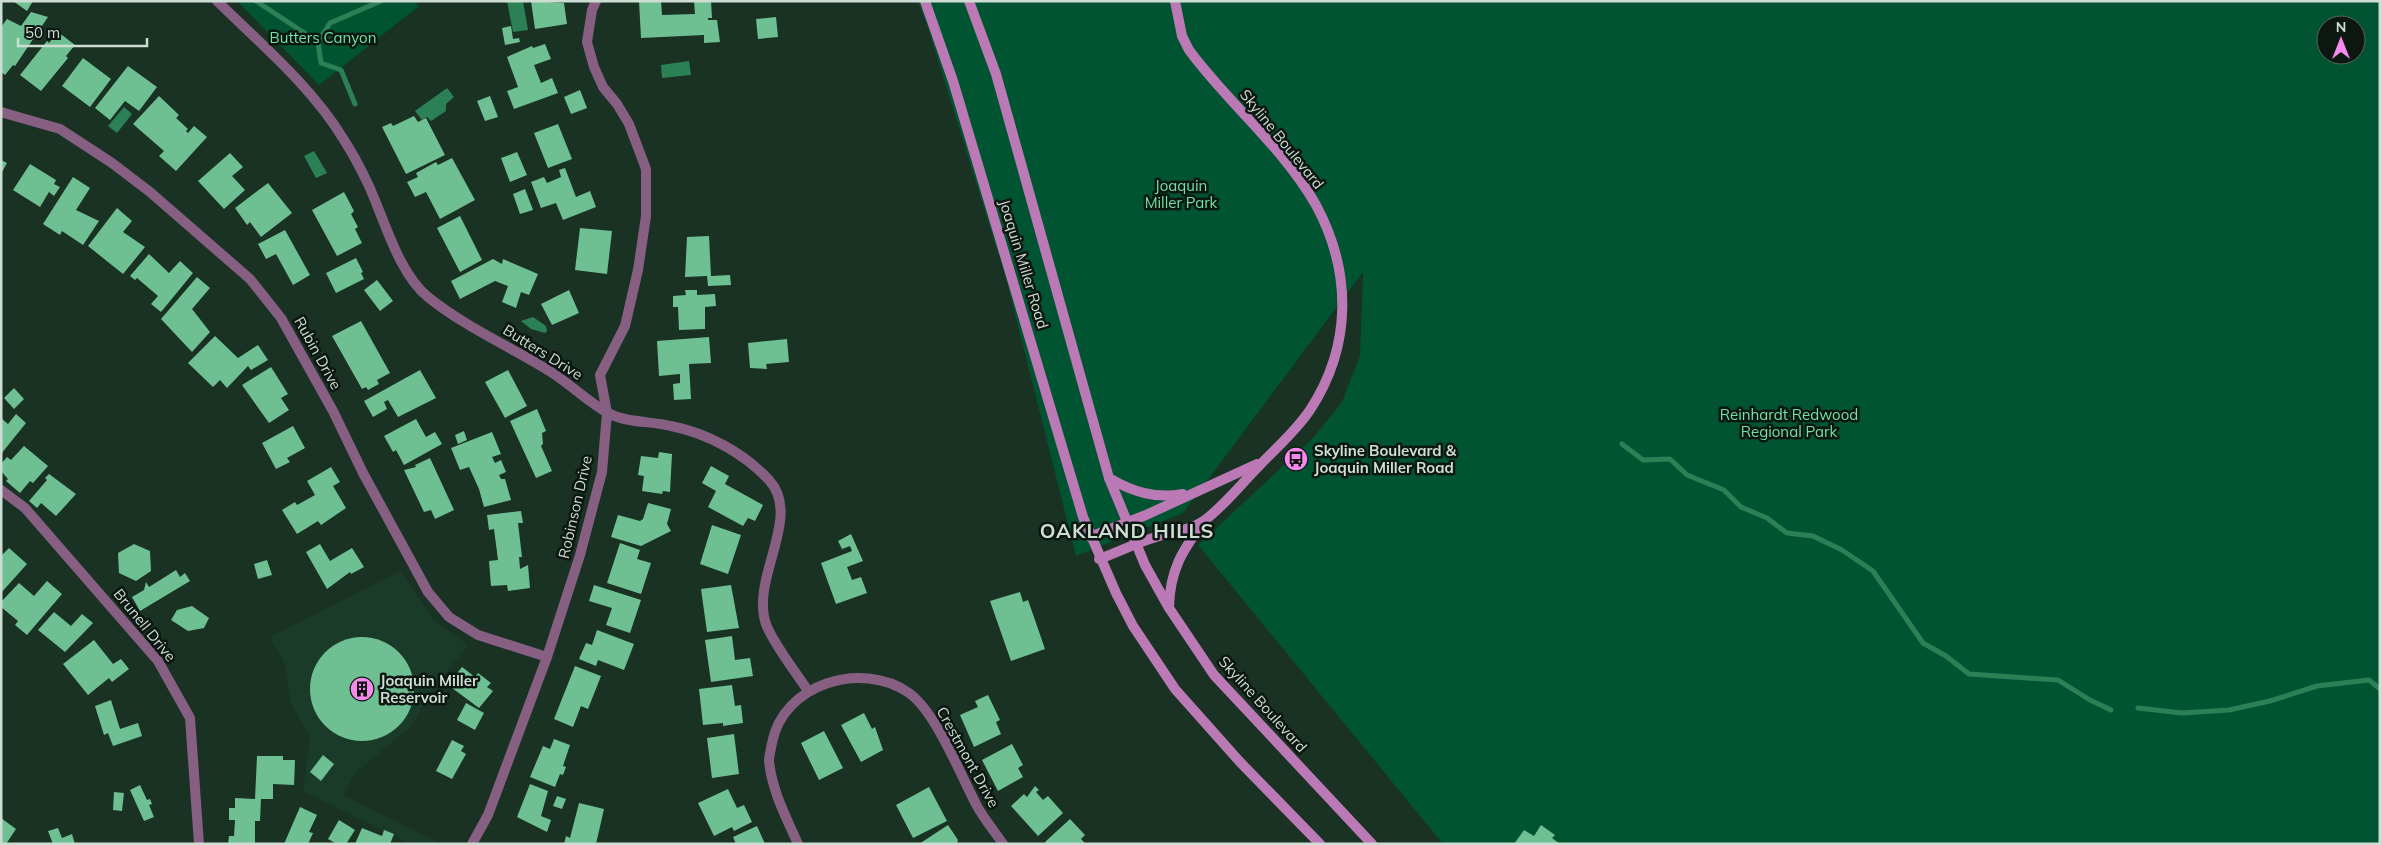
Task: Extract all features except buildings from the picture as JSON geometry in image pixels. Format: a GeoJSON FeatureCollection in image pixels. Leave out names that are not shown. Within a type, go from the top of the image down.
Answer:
{"type":"FeatureCollection","features":[{"type":"Feature","properties":{"kind":"main road","name":"Joaquin Miller Road"},"geometry":{"type":"LineString","coordinates":[[925,1],[953,81],[1090,537]]}},
{"type":"Feature","properties":{"kind":"main road","name":"Joaquin Miller Road"},"geometry":{"type":"LineString","coordinates":[[969,1],[996,74],[1110,478],[1126,523]]}},
{"type":"Feature","properties":{"kind":"main road","name":"Skyline Boulevard"},"geometry":{"type":"LineString","coordinates":[[1099,559],[1136,544],[1188,528],[1205,520],[1280,445],[1309,411],[1332,370],[1337,352],[1342,317],[1343,296],[1334,246],[1308,192],[1275,150],[1189,50],[1182,36],[1175,1]]}},
{"type":"Feature","properties":{"kind":"main road","name":"Skyline Boulevard"},"geometry":{"type":"LineString","coordinates":[[1090,537],[1126,523],[1262,462]]}},
{"type":"Feature","properties":{"kind":"main road"},"geometry":{"type":"LineString","coordinates":[[1110,478],[1144,494],[1158,496],[1191,493]]}},
{"type":"Feature","properties":{"kind":"main road"},"geometry":{"type":"LineString","coordinates":[[1169,608],[1176,566],[1181,554],[1205,520]]}},
{"type":"Feature","properties":{"kind":"main road","name":"Skyline Boulevard"},"geometry":{"type":"LineString","coordinates":[[1126,523],[1169,608],[1214,675],[1372,844]]}},
{"type":"Feature","properties":{"kind":"main road"},"geometry":{"type":"LineString","coordinates":[[1090,537],[1133,626],[1176,689],[1240,762],[1320,844]]}},
{"type":"Feature","properties":{"kind":"street","name":"Butters Drive"},"geometry":{"type":"LineString","coordinates":[[217,1],[286,68],[343,138],[367,182],[406,270],[426,296],[463,321],[564,380],[607,413],[627,420],[671,426],[696,432],[738,453],[771,482],[782,511],[776,541],[765,577],[763,600],[766,624],[808,691]]}},
{"type":"Feature","properties":{"kind":"street","name":"Robinson Drive"},"geometry":{"type":"LineString","coordinates":[[472,844],[488,816],[547,657],[592,513],[602,472],[607,413],[600,375],[625,326],[638,270],[646,216],[646,169],[629,124],[617,104],[603,88],[594,67],[587,42],[592,10],[596,1]]}},
{"type":"Feature","properties":{"kind":"street","name":"Rubin Drive"},"geometry":{"type":"LineString","coordinates":[[1,112],[60,129],[150,192],[250,279],[281,318],[333,411],[363,472],[428,592],[449,617],[478,635],[547,657]]}},
{"type":"Feature","properties":{"kind":"street","name":"Brunell Drive"},"geometry":{"type":"LineString","coordinates":[[1,490],[25,508],[92,584],[162,669],[190,718],[199,844]]}},
{"type":"Feature","properties":{"kind":"street","name":"Crestmont Drive"},"geometry":{"type":"LineString","coordinates":[[798,844],[777,796],[769,760],[775,729],[794,702],[808,691],[835,680],[859,678],[885,682],[910,693],[929,715],[978,808],[1004,844]]}},
{"type":"Feature","properties":{"kind":"shaded area"},"geometry":{"type":"Polygon","coordinates":[[[507,1],[523,1],[528,30],[513,32],[507,1]]]}},
{"type":"Feature","properties":{"kind":"shaded area"},"geometry":{"type":"Polygon","coordinates":[[[689,61],[691,75],[662,78],[661,65],[689,61]]]}},
{"type":"Feature","properties":{"kind":"shaded area"},"geometry":{"type":"Polygon","coordinates":[[[447,88],[454,97],[446,104],[446,111],[431,121],[427,117],[422,120],[415,111],[447,88]]]}},
{"type":"Feature","properties":{"kind":"shaded area"},"geometry":{"type":"Polygon","coordinates":[[[124,107],[132,114],[117,133],[108,126],[124,107]]]}},
{"type":"Feature","properties":{"kind":"shaded area"},"geometry":{"type":"Polygon","coordinates":[[[314,151],[327,173],[316,178],[304,156],[314,151]]]}},
{"type":"Feature","properties":{"kind":"shaded area"},"geometry":{"type":"Polygon","coordinates":[[[533,317],[546,326],[547,331],[545,333],[531,329],[521,321],[533,317]]]}},
{"type":"Feature","properties":{"kind":"shaded area"},"geometry":{"type":"Polygon","coordinates":[[[400,571],[435,622],[468,645],[429,694],[413,725],[357,771],[343,795],[442,844],[410,844],[303,791],[310,737],[290,702],[286,666],[270,637],[400,571]]]}},
{"type":"Feature","properties":{"kind":"green space","name":"Butters Canyon"},"geometry":{"type":"Polygon","coordinates":[[[237,1],[413,1],[419,6],[319,85],[237,1]]]}},
{"type":"Feature","properties":{"kind":"green space","name":"Reinhardt Redwood Regional Park"},"geometry":{"type":"Polygon","coordinates":[[[918,1],[2380,1],[2380,844],[1443,844],[1198,545],[1313,438],[1342,402],[1360,356],[1363,272],[1183,513],[1076,556],[1007,282],[918,1]]]}},
{"type":"Feature","properties":{"kind":"waterway"},"geometry":{"type":"LineString","coordinates":[[256,1],[318,42],[321,63],[341,70],[355,104]]}},
{"type":"Feature","properties":{"kind":"waterway"},"geometry":{"type":"LineString","coordinates":[[318,42],[330,23],[381,1]]}},
{"type":"Feature","properties":{"kind":"waterway"},"geometry":{"type":"LineString","coordinates":[[1622,444],[1643,460],[1670,459],[1687,475],[1724,490],[1741,507],[1767,518],[1787,533],[1813,536],[1842,550],[1873,571],[1923,643],[1946,656],[1969,674],[2058,680],[2090,700],[2111,710]]}},
{"type":"Feature","properties":{"kind":"waterway"},"geometry":{"type":"LineString","coordinates":[[2138,708],[2182,713],[2229,710],[2270,701],[2317,686],[2369,680],[2380,689]]}},
{"type":"Feature","properties":{"kind":"place","name":"Skyline Boulevard & Joaquin Miller Road"},"geometry":{"type":"Point","coordinates":[1296,459]}},
{"type":"Feature","properties":{"kind":"place","name":"Joaquin Miller Reservoir"},"geometry":{"type":"Point","coordinates":[362,689]}},
{"type":"Feature","properties":{"kind":"district","name":"OAKLAND HILLS"},"geometry":{"type":"Point","coordinates":[1127,530]}},
{"type":"Feature","properties":{"kind":"park label","name":"Joaquin Miller Park"},"geometry":{"type":"Point","coordinates":[1181,194]}}]}
